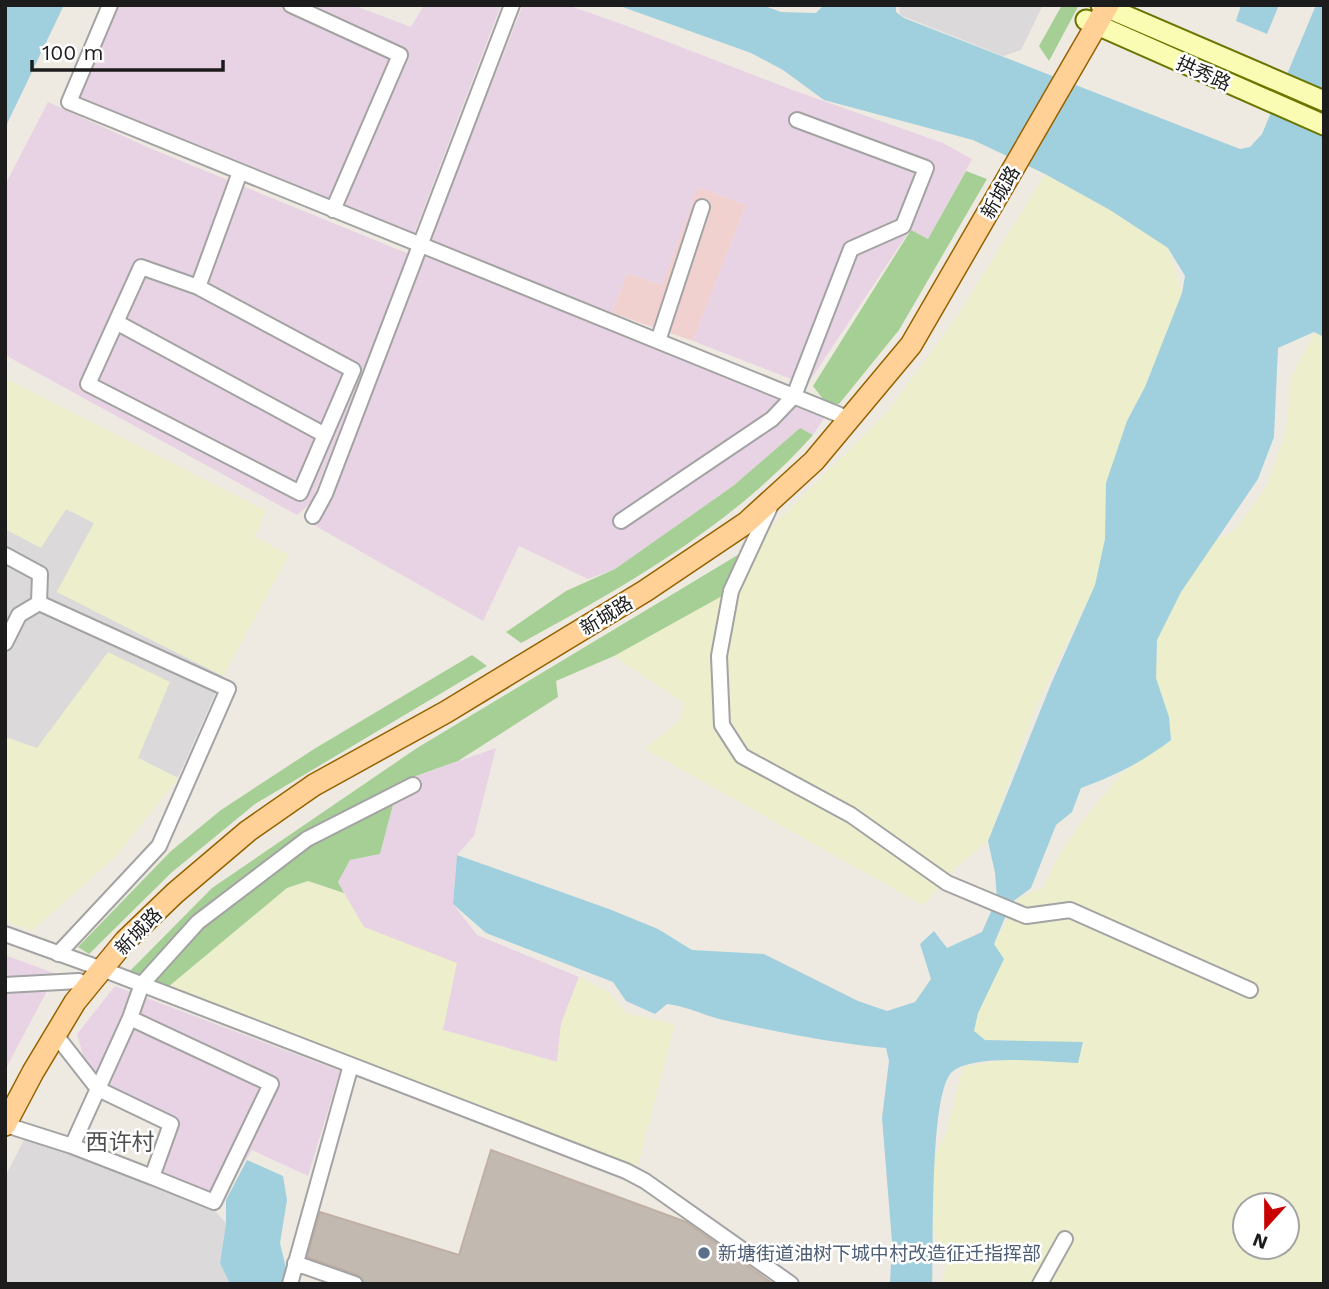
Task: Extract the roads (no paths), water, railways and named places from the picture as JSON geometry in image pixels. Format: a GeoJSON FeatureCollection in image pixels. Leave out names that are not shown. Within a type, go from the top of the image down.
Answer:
{"type":"FeatureCollection","features":[{"type":"Feature","properties":{"kind":"main road","name":"新城路"},"geometry":{"type":"LineString","coordinates":[[5,1125],[91,972],[248,831],[314,785],[446,712],[645,591],[746,523],[814,461],[911,345],[1099,11]]}},
{"type":"Feature","properties":{"kind":"main road","name":"拱秀路"},"geometry":{"type":"LineString","coordinates":[[1099,11],[1324,101]]}},
{"type":"Feature","properties":{"kind":"main road","name":"拱秀路"},"geometry":{"type":"LineString","coordinates":[[1099,11],[1254,95],[1324,125]]}},
{"type":"Feature","properties":{"kind":"main road","name":"新城路"},"geometry":{"type":"LineString","coordinates":[[5,1104],[59,1008],[91,972],[118,934],[242,823],[308,776],[441,703],[640,583],[739,515],[806,454],[903,339],[1010,165]]}},
{"type":"Feature","properties":{"kind":"street"},"geometry":{"type":"LineString","coordinates":[[110,5],[69,102],[840,415]]}},
{"type":"Feature","properties":{"kind":"street"},"geometry":{"type":"LineString","coordinates":[[291,5],[400,55],[333,210]]}},
{"type":"Feature","properties":{"kind":"street"},"geometry":{"type":"LineString","coordinates":[[313,516],[326,494],[512,5]]}},
{"type":"Feature","properties":{"kind":"street"},"geometry":{"type":"LineString","coordinates":[[621,522],[772,419],[793,396],[851,249],[903,226],[926,168],[797,120]]}},
{"type":"Feature","properties":{"kind":"street"},"geometry":{"type":"LineString","coordinates":[[198,287],[240,172]]}},
{"type":"Feature","properties":{"kind":"street"},"geometry":{"type":"LineString","coordinates":[[658,341],[702,207]]}},
{"type":"Feature","properties":{"kind":"street"},"geometry":{"type":"LineString","coordinates":[[141,267],[198,287],[353,370],[300,493],[88,384],[141,267]]}},
{"type":"Feature","properties":{"kind":"street"},"geometry":{"type":"LineString","coordinates":[[116,322],[325,435]]}},
{"type":"Feature","properties":{"kind":"street"},"geometry":{"type":"LineString","coordinates":[[775,496],[731,590],[719,656],[722,725],[742,756],[851,815],[947,883],[1026,916],[1070,910],[1250,990]]}},
{"type":"Feature","properties":{"kind":"street"},"geometry":{"type":"LineString","coordinates":[[5,555],[40,574],[39,603]]}},
{"type":"Feature","properties":{"kind":"street"},"geometry":{"type":"LineString","coordinates":[[39,603],[228,689],[159,846],[58,954]]}},
{"type":"Feature","properties":{"kind":"street"},"geometry":{"type":"LineString","coordinates":[[5,643],[19,615],[39,603]]}},
{"type":"Feature","properties":{"kind":"street"},"geometry":{"type":"LineString","coordinates":[[72,1146],[130,1018],[142,984],[198,922],[307,839],[414,785]]}},
{"type":"Feature","properties":{"kind":"street"},"geometry":{"type":"LineString","coordinates":[[5,934],[58,954],[91,972],[142,984],[626,1171],[645,1181],[791,1284]]}},
{"type":"Feature","properties":{"kind":"street"},"geometry":{"type":"LineString","coordinates":[[5,985],[91,972]]}},
{"type":"Feature","properties":{"kind":"street"},"geometry":{"type":"LineString","coordinates":[[5,1125],[72,1146],[214,1202],[271,1084],[130,1018]]}},
{"type":"Feature","properties":{"kind":"street"},"geometry":{"type":"LineString","coordinates":[[55,1034],[98,1088],[171,1124],[152,1177]]}},
{"type":"Feature","properties":{"kind":"street"},"geometry":{"type":"LineString","coordinates":[[290,1284],[351,1065]]}},
{"type":"Feature","properties":{"kind":"street"},"geometry":{"type":"LineString","coordinates":[[1040,1284],[1065,1239]]}},
{"type":"Feature","properties":{"kind":"street"},"geometry":{"type":"LineString","coordinates":[[295,1263],[355,1284]]}},
{"type":"Feature","properties":{"kind":"water"},"geometry":{"type":"Polygon","coordinates":[[[5,5],[64,5],[5,128],[5,5]]]}},
{"type":"Feature","properties":{"kind":"water"},"geometry":{"type":"Polygon","coordinates":[[[617,5],[762,5],[781,12],[816,13],[824,5],[896,5],[896,12],[904,18],[1240,149],[1250,147],[1262,134],[1316,5],[1324,5],[1324,337],[1314,332],[1278,348],[1274,437],[1258,479],[1181,592],[1157,640],[1156,678],[1169,717],[1171,740],[1128,768],[1081,788],[1072,812],[1056,825],[1031,888],[1011,903],[994,944],[1004,959],[978,1013],[974,1031],[985,1040],[1083,1042],[1078,1063],[1031,1060],[977,1062],[952,1072],[939,1109],[936,1139],[932,1284],[890,1284],[892,1242],[882,1118],[889,1061],[886,1048],[781,1032],[719,1019],[667,1004],[655,1014],[626,1001],[613,982],[486,933],[453,904],[457,855],[609,909],[658,929],[692,950],[764,954],[858,1001],[887,1011],[915,1002],[931,979],[920,944],[934,931],[947,948],[982,932],[997,898],[988,841],[1051,684],[1095,585],[1105,539],[1106,483],[1127,421],[1145,387],[1182,293],[1185,276],[1168,248],[1110,210],[1045,174],[973,140],[824,100],[783,70],[751,53],[617,5]]]}},
{"type":"Feature","properties":{"kind":"water"},"geometry":{"type":"Polygon","coordinates":[[[1241,5],[1279,5],[1267,34],[1236,21],[1241,5]]]}},
{"type":"Feature","properties":{"kind":"water"},"geometry":{"type":"Polygon","coordinates":[[[247,1160],[283,1176],[287,1200],[280,1243],[286,1268],[281,1284],[230,1284],[220,1263],[226,1223],[226,1200],[247,1160]]]}},
{"type":"Feature","properties":{"kind":"place","name":"新塘街道油树下城中村改造征迁指挥部"},"geometry":{"type":"Point","coordinates":[704,1253]}},
{"type":"Feature","properties":{"kind":"district","name":"西许村"},"geometry":{"type":"Point","coordinates":[120,1142]}}]}
